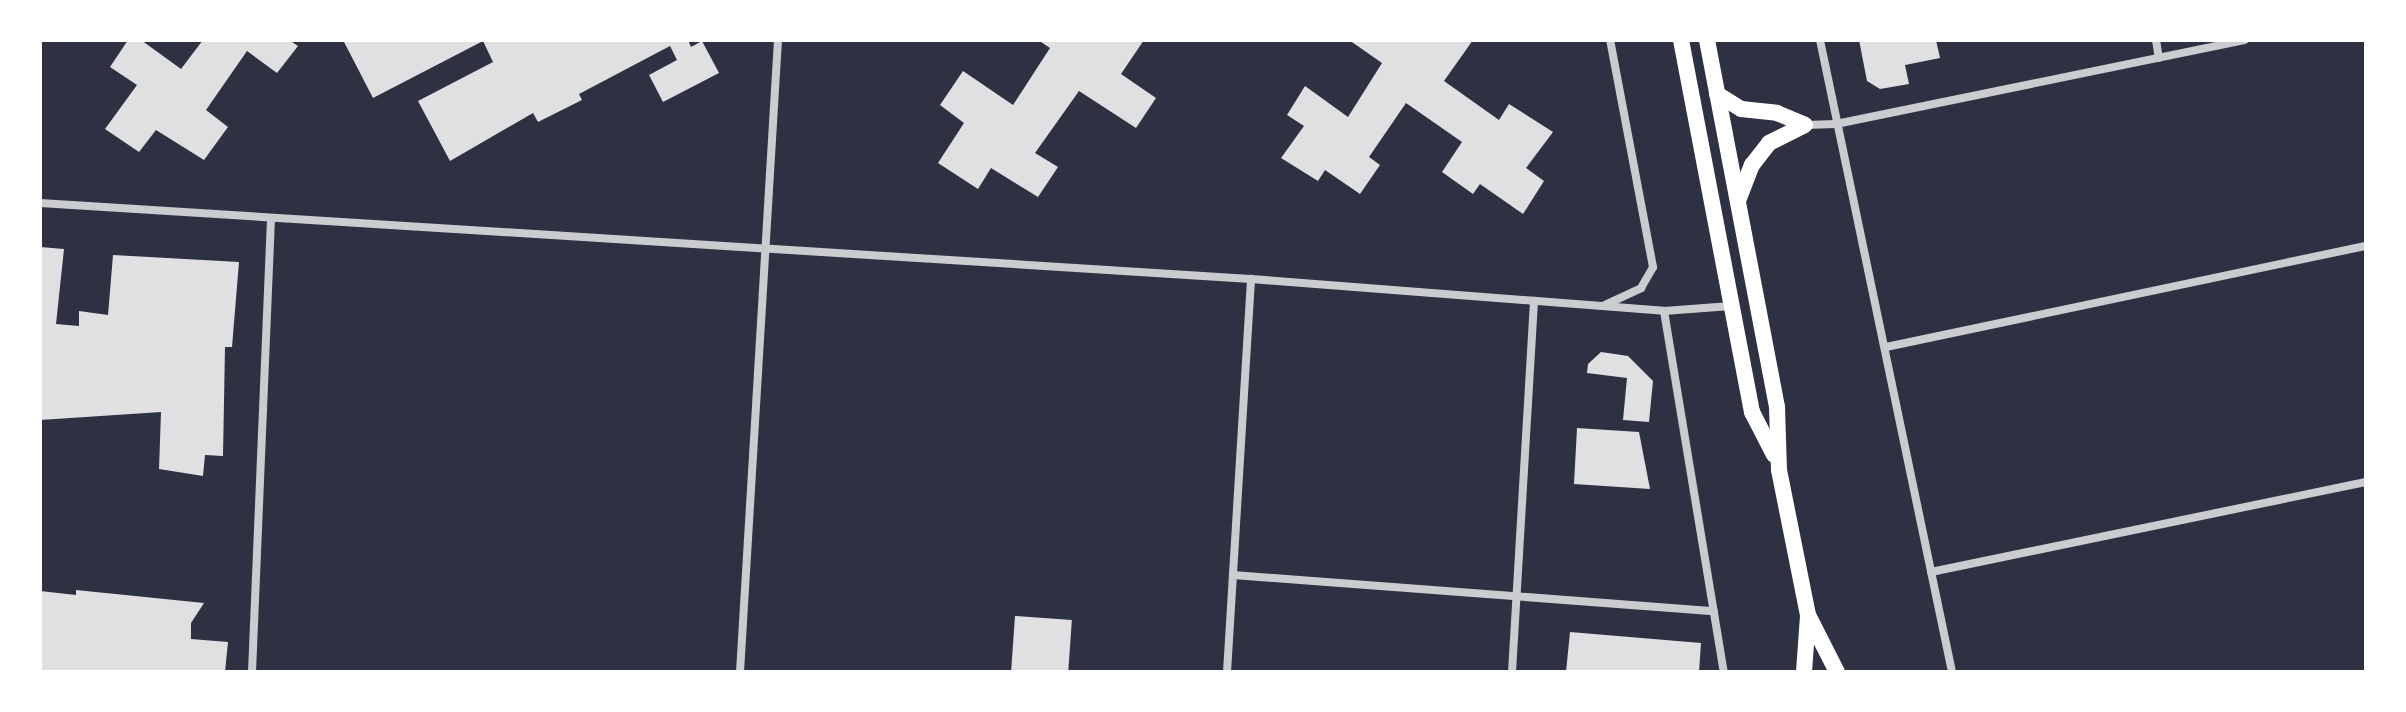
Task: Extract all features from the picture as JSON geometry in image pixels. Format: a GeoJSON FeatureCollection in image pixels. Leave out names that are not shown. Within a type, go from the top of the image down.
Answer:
{"type":"FeatureCollection","features":[{"type":"Feature","properties":{"kind":"main road"},"geometry":{"type":"LineString","coordinates":[[1681,40],[1752,412],[1777,460]]}},
{"type":"Feature","properties":{"kind":"main road"},"geometry":{"type":"LineString","coordinates":[[1707,40],[1777,407],[1777,460],[1808,615],[1804,672]]}},
{"type":"Feature","properties":{"kind":"main road"},"geometry":{"type":"LineString","coordinates":[[1717,94],[1741,109],[1777,113],[1805,125]]}},
{"type":"Feature","properties":{"kind":"main road"},"geometry":{"type":"LineString","coordinates":[[1738,205],[1752,165],[1769,143],[1805,125]]}},
{"type":"Feature","properties":{"kind":"main road"},"geometry":{"type":"LineString","coordinates":[[1808,615],[1837,672]]}},
{"type":"Feature","properties":{"kind":"street"},"geometry":{"type":"LineString","coordinates":[[740,672],[778,40]]}},
{"type":"Feature","properties":{"kind":"street"},"geometry":{"type":"LineString","coordinates":[[1603,306],[1641,288],[1653,267],[1610,40]]}},
{"type":"Feature","properties":{"kind":"street"},"geometry":{"type":"LineString","coordinates":[[1820,40],[1952,672]]}},
{"type":"Feature","properties":{"kind":"street"},"geometry":{"type":"LineString","coordinates":[[2156,40],[2159,58]]}},
{"type":"Feature","properties":{"kind":"street"},"geometry":{"type":"LineString","coordinates":[[1805,125],[1836,124],[2244,40]]}},
{"type":"Feature","properties":{"kind":"street"},"geometry":{"type":"LineString","coordinates":[[40,203],[1251,279],[1664,311],[1731,306]]}},
{"type":"Feature","properties":{"kind":"street"},"geometry":{"type":"LineString","coordinates":[[252,672],[271,218]]}},
{"type":"Feature","properties":{"kind":"street"},"geometry":{"type":"LineString","coordinates":[[1886,347],[2366,246]]}},
{"type":"Feature","properties":{"kind":"street"},"geometry":{"type":"LineString","coordinates":[[1227,672],[1251,279]]}},
{"type":"Feature","properties":{"kind":"street"},"geometry":{"type":"LineString","coordinates":[[1512,672],[1534,301]]}},
{"type":"Feature","properties":{"kind":"street"},"geometry":{"type":"LineString","coordinates":[[1664,311],[1724,672]]}},
{"type":"Feature","properties":{"kind":"street"},"geometry":{"type":"LineString","coordinates":[[1931,572],[2366,482]]}},
{"type":"Feature","properties":{"kind":"street"},"geometry":{"type":"LineString","coordinates":[[1233,575],[1714,611]]}},
{"type":"Feature","properties":{"kind":"building"},"geometry":{"type":"Polygon","coordinates":[[[128,40],[141,40],[181,69],[203,40],[289,40],[298,46],[277,73],[247,51],[206,110],[228,127],[204,160],[156,130],[139,152],[105,129],[137,85],[110,67],[128,40]]]}},
{"type":"Feature","properties":{"kind":"building"},"geometry":{"type":"Polygon","coordinates":[[[343,40],[688,40],[691,47],[702,41],[719,73],[663,102],[649,75],[677,60],[670,46],[579,94],[582,100],[538,122],[533,113],[450,161],[418,101],[493,62],[483,41],[373,98],[343,40]]]}},
{"type":"Feature","properties":{"kind":"building"},"geometry":{"type":"Polygon","coordinates":[[[1038,40],[1144,40],[1121,74],[1156,98],[1136,128],[1079,91],[1035,153],[1058,167],[1038,197],[991,168],[978,189],[938,163],[964,123],[940,105],[963,71],[1013,105],[1050,48],[1038,40]]]}},
{"type":"Feature","properties":{"kind":"building"},"geometry":{"type":"Polygon","coordinates":[[[1349,40],[1473,40],[1444,81],[1499,120],[1509,104],[1553,132],[1526,168],[1544,181],[1523,214],[1480,184],[1473,194],[1442,172],[1462,142],[1406,103],[1369,157],[1380,165],[1360,194],[1325,170],[1318,181],[1281,158],[1304,126],[1287,115],[1305,86],[1348,117],[1382,63],[1349,40]]]}},
{"type":"Feature","properties":{"kind":"building"},"geometry":{"type":"Polygon","coordinates":[[[1859,40],[1936,40],[1940,58],[1905,65],[1909,84],[1880,89],[1867,81],[1859,40]]]}},
{"type":"Feature","properties":{"kind":"building"},"geometry":{"type":"Polygon","coordinates":[[[40,247],[64,249],[56,324],[79,326],[79,311],[108,315],[113,255],[239,262],[232,347],[225,347],[223,456],[205,455],[203,476],[159,469],[161,412],[40,420],[40,247]]]}},
{"type":"Feature","properties":{"kind":"building"},"geometry":{"type":"Polygon","coordinates":[[[1601,352],[1628,356],[1653,381],[1649,422],[1623,420],[1627,378],[1587,373],[1588,364],[1601,352]]]}},
{"type":"Feature","properties":{"kind":"building"},"geometry":{"type":"Polygon","coordinates":[[[1577,428],[1639,432],[1650,489],[1574,484],[1577,428]]]}},
{"type":"Feature","properties":{"kind":"building"},"geometry":{"type":"Polygon","coordinates":[[[76,590],[204,603],[191,623],[191,639],[228,642],[225,672],[40,672],[40,591],[76,595],[76,590]]]}},
{"type":"Feature","properties":{"kind":"building"},"geometry":{"type":"Polygon","coordinates":[[[1015,616],[1072,620],[1068,672],[1011,672],[1015,616]]]}},
{"type":"Feature","properties":{"kind":"building"},"geometry":{"type":"Polygon","coordinates":[[[1570,632],[1701,643],[1699,672],[1566,672],[1570,632]]]}}]}
